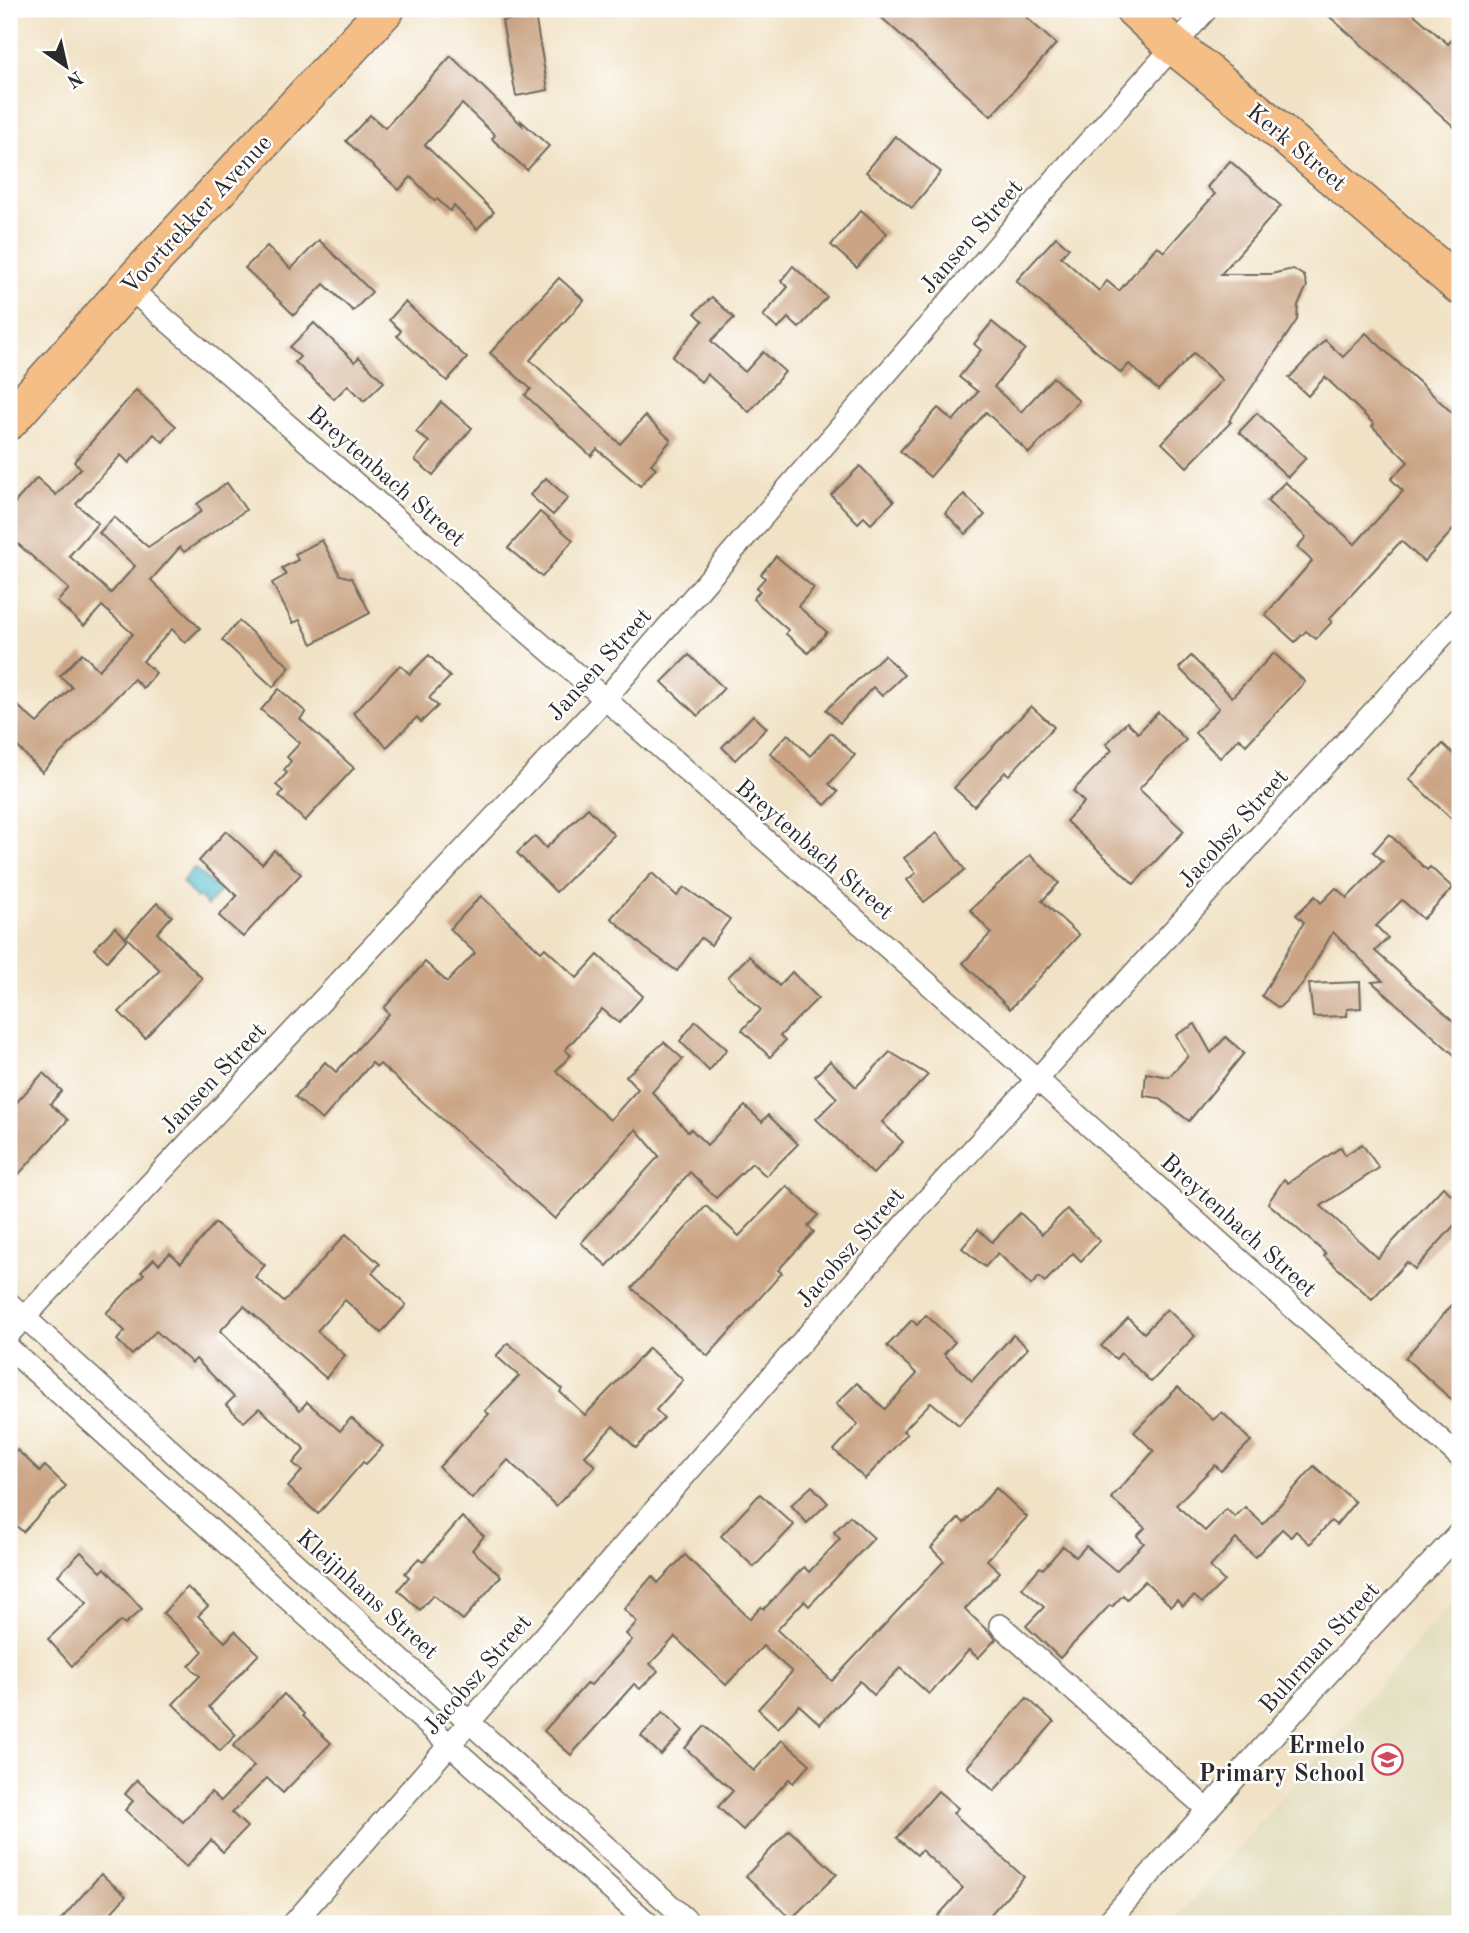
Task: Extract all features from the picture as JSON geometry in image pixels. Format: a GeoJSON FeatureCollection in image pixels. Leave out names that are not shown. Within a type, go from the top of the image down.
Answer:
{"type":"FeatureCollection","features":[{"type":"Feature","properties":{"kind":"highway","name":"Voortrekker Avenue"},"geometry":{"type":"LineString","coordinates":[[9,421],[128,287],[386,9]]}},
{"type":"Feature","properties":{"kind":"highway","name":"Kerk Street"},"geometry":{"type":"LineString","coordinates":[[1134,9],[1174,46],[1258,113],[1460,286]]}},
{"type":"Feature","properties":{"kind":"street","name":"Jansen Street"},"geometry":{"type":"LineString","coordinates":[[9,1334],[17,1310],[605,699],[1049,186],[1207,9]]}},
{"type":"Feature","properties":{"kind":"street","name":"Breytenbach Street"},"geometry":{"type":"LineString","coordinates":[[128,287],[605,699],[1038,1080],[1460,1457]]}},
{"type":"Feature","properties":{"kind":"street","name":"Jacobsz Street"},"geometry":{"type":"LineString","coordinates":[[293,1924],[908,1220],[1460,617]]}},
{"type":"Feature","properties":{"kind":"street","name":"Kleijnhans Street"},"geometry":{"type":"LineString","coordinates":[[17,1310],[691,1924]]}},
{"type":"Feature","properties":{"kind":"street"},"geometry":{"type":"LineString","coordinates":[[9,1348],[649,1924]]}},
{"type":"Feature","properties":{"kind":"street","name":"Buhrman Street"},"geometry":{"type":"LineString","coordinates":[[1106,1924],[1343,1657],[1460,1532]]}},
{"type":"Feature","properties":{"kind":"street"},"geometry":{"type":"LineString","coordinates":[[1000,1625],[1208,1810]]}},
{"type":"Feature","properties":{"kind":"shaded area","name":"Ermelo Primary School"},"geometry":{"type":"Polygon","coordinates":[[[1460,1593],[1460,1924],[1171,1924],[1460,1593]]]}},
{"type":"Feature","properties":{"kind":"water"},"geometry":{"type":"Polygon","coordinates":[[[194,868],[220,891],[207,906],[182,882],[194,868]]]}},
{"type":"Feature","properties":{"kind":"building"},"geometry":{"type":"Polygon","coordinates":[[[872,9],[1017,9],[1056,44],[991,116],[872,9]]]}},
{"type":"Feature","properties":{"kind":"building"},"geometry":{"type":"Polygon","coordinates":[[[1321,9],[1408,9],[1448,44],[1460,31],[1460,132],[1321,9]]]}},
{"type":"Feature","properties":{"kind":"building"},"geometry":{"type":"Polygon","coordinates":[[[535,15],[548,90],[516,96],[502,21],[535,15]]]}},
{"type":"Feature","properties":{"kind":"building"},"geometry":{"type":"Polygon","coordinates":[[[451,56],[522,125],[521,121],[549,146],[527,170],[492,139],[495,135],[462,104],[425,145],[494,212],[477,229],[454,206],[450,211],[437,199],[435,201],[411,177],[399,190],[346,141],[370,115],[385,128],[451,56]]]}},
{"type":"Feature","properties":{"kind":"building"},"geometry":{"type":"Polygon","coordinates":[[[895,136],[941,172],[912,208],[866,172],[895,136]]]}},
{"type":"Feature","properties":{"kind":"building"},"geometry":{"type":"Polygon","coordinates":[[[1230,161],[1281,206],[1221,274],[1271,274],[1293,269],[1304,276],[1307,286],[1298,305],[1297,320],[1229,421],[1231,422],[1187,467],[1162,443],[1222,380],[1194,353],[1158,390],[1129,364],[1121,373],[1016,281],[1056,237],[1069,248],[1061,257],[1099,291],[1107,281],[1119,291],[1157,246],[1164,252],[1215,194],[1207,187],[1230,161]]]}},
{"type":"Feature","properties":{"kind":"building"},"geometry":{"type":"Polygon","coordinates":[[[861,210],[887,233],[857,268],[831,245],[861,210]]]}},
{"type":"Feature","properties":{"kind":"building"},"geometry":{"type":"Polygon","coordinates":[[[319,240],[372,292],[353,311],[324,284],[294,315],[245,268],[267,246],[291,269],[319,240]]]}},
{"type":"Feature","properties":{"kind":"building"},"geometry":{"type":"Polygon","coordinates":[[[793,266],[827,297],[799,328],[788,318],[778,329],[763,316],[788,287],[781,281],[793,266]]]}},
{"type":"Feature","properties":{"kind":"building"},"geometry":{"type":"Polygon","coordinates":[[[559,278],[584,300],[530,360],[620,444],[645,416],[671,440],[651,464],[656,468],[640,486],[597,449],[591,456],[525,395],[531,389],[490,353],[559,278]]]}},
{"type":"Feature","properties":{"kind":"building"},"geometry":{"type":"Polygon","coordinates":[[[712,297],[734,318],[711,341],[745,372],[763,352],[785,372],[749,412],[707,374],[701,382],[672,357],[703,321],[695,313],[712,297]]]}},
{"type":"Feature","properties":{"kind":"building"},"geometry":{"type":"Polygon","coordinates":[[[405,302],[467,358],[447,381],[397,336],[401,331],[389,320],[405,302]]]}},
{"type":"Feature","properties":{"kind":"building"},"geometry":{"type":"Polygon","coordinates":[[[992,322],[1025,349],[994,387],[1021,412],[1053,377],[1079,401],[1029,453],[986,412],[930,477],[900,451],[938,408],[953,421],[978,392],[959,377],[981,350],[974,344],[992,322]]]}},
{"type":"Feature","properties":{"kind":"building"},"geometry":{"type":"Polygon","coordinates":[[[314,323],[355,362],[359,357],[384,382],[364,401],[348,385],[334,399],[295,362],[300,357],[290,347],[314,323]]]}},
{"type":"Feature","properties":{"kind":"building"},"geometry":{"type":"Polygon","coordinates":[[[1366,333],[1460,420],[1460,522],[1424,562],[1401,541],[1329,619],[1332,622],[1316,639],[1306,631],[1295,642],[1265,615],[1312,561],[1297,547],[1306,537],[1267,501],[1285,482],[1355,544],[1403,491],[1391,479],[1408,462],[1372,426],[1374,424],[1325,377],[1308,396],[1289,378],[1325,340],[1343,357],[1366,333]]]}},
{"type":"Feature","properties":{"kind":"building"},"geometry":{"type":"Polygon","coordinates":[[[136,390],[176,426],[163,442],[154,434],[129,463],[121,455],[76,504],[98,523],[69,556],[111,593],[135,566],[99,533],[114,517],[148,547],[202,511],[197,504],[227,483],[246,510],[184,552],[180,547],[151,580],[200,628],[185,643],[172,629],[143,661],[156,673],[143,688],[134,679],[42,772],[9,738],[9,698],[37,723],[72,687],[60,676],[82,653],[99,670],[133,634],[102,606],[84,626],[57,602],[69,589],[9,536],[9,509],[37,478],[56,495],[81,468],[74,462],[136,390]]]}},
{"type":"Feature","properties":{"kind":"building"},"geometry":{"type":"Polygon","coordinates":[[[441,402],[472,428],[433,475],[415,460],[429,442],[416,432],[441,402]]]}},
{"type":"Feature","properties":{"kind":"building"},"geometry":{"type":"Polygon","coordinates":[[[1257,413],[1306,458],[1288,477],[1239,432],[1257,413]]]}},
{"type":"Feature","properties":{"kind":"building"},"geometry":{"type":"Polygon","coordinates":[[[860,466],[894,501],[871,524],[864,517],[858,523],[831,495],[860,466]]]}},
{"type":"Feature","properties":{"kind":"building"},"geometry":{"type":"Polygon","coordinates":[[[546,478],[568,498],[553,515],[530,495],[546,478]]]}},
{"type":"Feature","properties":{"kind":"building"},"geometry":{"type":"Polygon","coordinates":[[[964,494],[985,515],[966,534],[945,513],[964,494]]]}},
{"type":"Feature","properties":{"kind":"building"},"geometry":{"type":"Polygon","coordinates":[[[540,512],[573,540],[542,577],[508,548],[540,512]]]}},
{"type":"Feature","properties":{"kind":"building"},"geometry":{"type":"Polygon","coordinates":[[[322,540],[340,575],[352,578],[370,613],[312,644],[300,620],[293,623],[272,583],[286,575],[282,568],[298,560],[295,554],[322,540]]]}},
{"type":"Feature","properties":{"kind":"building"},"geometry":{"type":"Polygon","coordinates":[[[776,556],[814,588],[798,606],[827,632],[808,653],[786,634],[788,630],[753,599],[760,591],[756,588],[765,578],[761,574],[776,556]]]}},
{"type":"Feature","properties":{"kind":"building"},"geometry":{"type":"Polygon","coordinates":[[[239,621],[290,667],[273,687],[222,640],[239,621]]]}},
{"type":"Feature","properties":{"kind":"building"},"geometry":{"type":"Polygon","coordinates":[[[1274,653],[1305,682],[1246,745],[1239,738],[1220,758],[1195,733],[1219,708],[1179,668],[1191,656],[1232,697],[1274,653]]]}},
{"type":"Feature","properties":{"kind":"building"},"geometry":{"type":"Polygon","coordinates":[[[429,655],[450,677],[429,698],[438,706],[421,722],[417,717],[387,747],[353,713],[400,665],[410,674],[429,655]]]}},
{"type":"Feature","properties":{"kind":"building"},"geometry":{"type":"Polygon","coordinates":[[[689,655],[724,688],[698,716],[662,682],[689,655]]]}},
{"type":"Feature","properties":{"kind":"building"},"geometry":{"type":"Polygon","coordinates":[[[884,655],[904,675],[882,696],[873,687],[840,723],[826,710],[884,655]]]}},
{"type":"Feature","properties":{"kind":"building"},"geometry":{"type":"Polygon","coordinates":[[[279,689],[306,712],[300,719],[354,768],[305,821],[279,796],[283,791],[276,785],[287,773],[284,770],[291,761],[287,757],[300,743],[261,710],[279,689]]]}},
{"type":"Feature","properties":{"kind":"building"},"geometry":{"type":"Polygon","coordinates":[[[1031,706],[1054,727],[1009,775],[1005,772],[974,806],[954,788],[1031,706]]]}},
{"type":"Feature","properties":{"kind":"building"},"geometry":{"type":"Polygon","coordinates":[[[1158,712],[1186,740],[1139,789],[1184,831],[1134,884],[1066,821],[1084,802],[1073,791],[1112,750],[1106,744],[1127,722],[1138,733],[1158,712]]]}},
{"type":"Feature","properties":{"kind":"building"},"geometry":{"type":"Polygon","coordinates":[[[753,715],[767,728],[735,760],[722,747],[753,715]]]}},
{"type":"Feature","properties":{"kind":"building"},"geometry":{"type":"Polygon","coordinates":[[[831,733],[855,755],[829,784],[838,792],[825,805],[770,753],[788,734],[810,756],[831,733]]]}},
{"type":"Feature","properties":{"kind":"building"},"geometry":{"type":"Polygon","coordinates":[[[1443,744],[1460,760],[1460,827],[1409,779],[1443,744]]]}},
{"type":"Feature","properties":{"kind":"building"},"geometry":{"type":"Polygon","coordinates":[[[588,808],[614,835],[556,892],[517,853],[535,836],[546,848],[588,808]]]}},
{"type":"Feature","properties":{"kind":"building"},"geometry":{"type":"Polygon","coordinates":[[[226,831],[262,864],[274,850],[301,874],[243,937],[219,916],[237,896],[199,861],[226,831]]]}},
{"type":"Feature","properties":{"kind":"building"},"geometry":{"type":"Polygon","coordinates":[[[937,833],[965,870],[924,902],[907,880],[916,873],[904,858],[937,833]]]}},
{"type":"Feature","properties":{"kind":"building"},"geometry":{"type":"Polygon","coordinates":[[[1389,834],[1427,870],[1430,867],[1453,888],[1423,919],[1402,900],[1376,926],[1388,938],[1375,951],[1460,1027],[1460,1060],[1372,982],[1383,981],[1333,932],[1302,985],[1279,1008],[1262,996],[1304,922],[1296,915],[1315,896],[1321,903],[1336,888],[1347,898],[1383,861],[1373,852],[1389,834]]]}},
{"type":"Feature","properties":{"kind":"building"},"geometry":{"type":"Polygon","coordinates":[[[1030,855],[1059,883],[1042,901],[1079,935],[1010,1009],[963,963],[991,933],[970,910],[1030,855]]]}},
{"type":"Feature","properties":{"kind":"building"},"geometry":{"type":"Polygon","coordinates":[[[652,873],[677,896],[684,887],[730,919],[711,945],[701,938],[677,971],[645,948],[611,918],[652,873]]]}},
{"type":"Feature","properties":{"kind":"building"},"geometry":{"type":"Polygon","coordinates":[[[481,896],[541,952],[545,948],[577,978],[598,955],[643,996],[619,1023],[602,1009],[565,1050],[571,1055],[556,1071],[610,1120],[638,1089],[626,1076],[664,1042],[683,1059],[652,1092],[688,1132],[691,1129],[707,1145],[745,1106],[762,1122],[768,1115],[798,1144],[766,1176],[752,1163],[716,1198],[690,1172],[607,1266],[581,1243],[659,1156],[636,1129],[555,1219],[380,1064],[377,1067],[372,1063],[322,1120],[295,1097],[325,1062],[336,1072],[389,1014],[384,1008],[425,962],[447,982],[475,953],[450,929],[481,896]]]}},
{"type":"Feature","properties":{"kind":"building"},"geometry":{"type":"Polygon","coordinates":[[[157,903],[172,916],[157,933],[202,978],[145,1038],[119,1012],[160,970],[126,937],[157,903]]]}},
{"type":"Feature","properties":{"kind":"building"},"geometry":{"type":"Polygon","coordinates":[[[115,927],[127,939],[107,961],[94,949],[115,927]]]}},
{"type":"Feature","properties":{"kind":"building"},"geometry":{"type":"Polygon","coordinates":[[[749,956],[779,986],[792,972],[818,998],[780,1036],[785,1041],[770,1057],[742,1030],[761,1010],[728,977],[749,956]]]}},
{"type":"Feature","properties":{"kind":"building"},"geometry":{"type":"Polygon","coordinates":[[[1360,982],[1361,1008],[1347,1009],[1347,1016],[1313,1017],[1309,984],[1360,982]]]}},
{"type":"Feature","properties":{"kind":"building"},"geometry":{"type":"Polygon","coordinates":[[[696,1021],[727,1049],[709,1071],[680,1041],[696,1021]]]}},
{"type":"Feature","properties":{"kind":"building"},"geometry":{"type":"Polygon","coordinates":[[[1195,1024],[1211,1053],[1226,1037],[1244,1053],[1189,1121],[1159,1098],[1144,1096],[1146,1073],[1169,1077],[1188,1056],[1176,1035],[1195,1024]]]}},
{"type":"Feature","properties":{"kind":"building"},"geometry":{"type":"Polygon","coordinates":[[[890,1052],[928,1075],[882,1122],[903,1142],[873,1174],[816,1119],[837,1098],[815,1076],[830,1061],[856,1087],[890,1052]]]}},
{"type":"Feature","properties":{"kind":"building"},"geometry":{"type":"Polygon","coordinates":[[[43,1073],[62,1091],[50,1104],[68,1120],[9,1185],[9,1111],[43,1073]]]}},
{"type":"Feature","properties":{"kind":"building"},"geometry":{"type":"Polygon","coordinates":[[[1362,1144],[1379,1168],[1321,1206],[1378,1258],[1443,1187],[1460,1202],[1460,1219],[1415,1269],[1407,1262],[1372,1299],[1268,1203],[1284,1179],[1288,1183],[1341,1147],[1345,1155],[1362,1144]]]}},
{"type":"Feature","properties":{"kind":"building"},"geometry":{"type":"Polygon","coordinates":[[[787,1186],[818,1215],[808,1226],[814,1232],[778,1270],[782,1273],[708,1356],[632,1288],[706,1206],[739,1236],[787,1186]]]}},
{"type":"Feature","properties":{"kind":"building"},"geometry":{"type":"Polygon","coordinates":[[[1067,1209],[1100,1241],[1081,1261],[1073,1253],[1045,1282],[1039,1277],[1031,1285],[998,1253],[985,1267],[962,1248],[978,1229],[992,1242],[1020,1213],[1042,1234],[1067,1209]]]}},
{"type":"Feature","properties":{"kind":"building"},"geometry":{"type":"Polygon","coordinates":[[[215,1223],[265,1265],[255,1277],[284,1302],[346,1234],[380,1264],[372,1273],[406,1305],[381,1333],[345,1300],[317,1331],[345,1355],[326,1378],[244,1306],[220,1331],[300,1410],[307,1402],[340,1431],[351,1418],[383,1446],[366,1464],[363,1462],[318,1514],[288,1487],[302,1471],[293,1463],[305,1449],[259,1408],[244,1422],[226,1405],[234,1397],[196,1359],[192,1363],[156,1331],[132,1355],[117,1340],[125,1331],[106,1313],[144,1274],[141,1272],[154,1259],[159,1264],[170,1253],[181,1263],[215,1223]]]}},
{"type":"Feature","properties":{"kind":"building"},"geometry":{"type":"Polygon","coordinates":[[[1460,1296],[1460,1407],[1405,1358],[1460,1296]]]}},
{"type":"Feature","properties":{"kind":"building"},"geometry":{"type":"Polygon","coordinates":[[[1167,1309],[1195,1336],[1151,1382],[1121,1353],[1116,1359],[1101,1346],[1128,1318],[1144,1333],[1167,1309]]]}},
{"type":"Feature","properties":{"kind":"building"},"geometry":{"type":"Polygon","coordinates":[[[926,1315],[955,1342],[944,1354],[972,1381],[1013,1335],[1028,1348],[959,1425],[931,1402],[903,1431],[907,1434],[865,1479],[834,1450],[858,1424],[836,1404],[857,1383],[885,1409],[917,1374],[887,1346],[912,1320],[917,1325],[926,1315]]]}},
{"type":"Feature","properties":{"kind":"building"},"geometry":{"type":"Polygon","coordinates":[[[508,1343],[562,1389],[560,1392],[585,1415],[649,1348],[683,1380],[656,1410],[664,1418],[636,1448],[613,1426],[585,1456],[595,1466],[556,1506],[508,1460],[472,1499],[439,1467],[489,1414],[485,1411],[519,1376],[496,1356],[508,1343]]]}},
{"type":"Feature","properties":{"kind":"building"},"geometry":{"type":"Polygon","coordinates":[[[1178,1387],[1213,1420],[1222,1412],[1251,1441],[1221,1471],[1215,1465],[1176,1505],[1205,1531],[1226,1509],[1235,1517],[1245,1507],[1263,1524],[1314,1466],[1355,1502],[1336,1525],[1331,1521],[1310,1544],[1296,1531],[1291,1537],[1282,1529],[1255,1557],[1236,1539],[1210,1567],[1224,1581],[1202,1603],[1194,1596],[1183,1606],[1177,1600],[1171,1606],[1145,1581],[1127,1599],[1123,1595],[1112,1607],[1110,1605],[1060,1658],[1026,1626],[1044,1607],[1022,1588],[1063,1546],[1076,1557],[1086,1546],[1116,1571],[1144,1543],[1137,1536],[1145,1528],[1111,1498],[1154,1451],[1134,1432],[1178,1387]]]}},
{"type":"Feature","properties":{"kind":"building"},"geometry":{"type":"Polygon","coordinates":[[[17,1450],[40,1471],[45,1466],[66,1486],[23,1532],[9,1519],[9,1459],[17,1450]]]}},
{"type":"Feature","properties":{"kind":"building"},"geometry":{"type":"Polygon","coordinates":[[[812,1486],[828,1503],[807,1523],[791,1505],[812,1486]]]}},
{"type":"Feature","properties":{"kind":"building"},"geometry":{"type":"Polygon","coordinates":[[[996,1488],[1027,1517],[987,1560],[1000,1572],[965,1609],[996,1639],[978,1658],[969,1650],[929,1694],[900,1668],[874,1695],[860,1681],[820,1724],[799,1705],[778,1728],[758,1709],[792,1672],[763,1646],[726,1685],[675,1637],[650,1664],[658,1671],[640,1689],[634,1684],[571,1755],[544,1731],[587,1683],[591,1685],[632,1640],[626,1634],[637,1622],[624,1609],[652,1576],[658,1583],[685,1555],[750,1619],[761,1607],[764,1609],[804,1567],[809,1572],[840,1539],[834,1532],[850,1516],[874,1538],[809,1606],[804,1601],[777,1630],[832,1681],[944,1561],[931,1548],[959,1518],[964,1523],[996,1488]]]}},
{"type":"Feature","properties":{"kind":"building"},"geometry":{"type":"Polygon","coordinates":[[[760,1494],[794,1525],[754,1567],[721,1536],[760,1494]]]}},
{"type":"Feature","properties":{"kind":"building"},"geometry":{"type":"Polygon","coordinates":[[[462,1517],[484,1536],[472,1550],[501,1576],[463,1620],[433,1595],[420,1610],[398,1590],[409,1577],[405,1573],[419,1558],[423,1562],[462,1517]]]}},
{"type":"Feature","properties":{"kind":"building"},"geometry":{"type":"Polygon","coordinates":[[[81,1552],[101,1572],[105,1568],[142,1609],[125,1624],[121,1621],[72,1666],[48,1639],[87,1603],[58,1575],[81,1552]]]}},
{"type":"Feature","properties":{"kind":"building"},"geometry":{"type":"Polygon","coordinates":[[[187,1587],[208,1606],[198,1616],[225,1642],[235,1631],[259,1654],[209,1707],[236,1735],[220,1751],[173,1704],[200,1676],[189,1666],[203,1651],[163,1613],[187,1587]]]}},
{"type":"Feature","properties":{"kind":"building"},"geometry":{"type":"Polygon","coordinates":[[[284,1694],[331,1743],[283,1793],[267,1778],[232,1813],[247,1827],[223,1852],[211,1840],[186,1867],[125,1810],[133,1801],[125,1794],[137,1780],[183,1822],[211,1792],[221,1801],[254,1766],[233,1746],[284,1694]]]}},
{"type":"Feature","properties":{"kind":"building"},"geometry":{"type":"Polygon","coordinates":[[[1027,1698],[1054,1722],[994,1791],[967,1767],[1027,1698]]]}},
{"type":"Feature","properties":{"kind":"building"},"geometry":{"type":"Polygon","coordinates":[[[663,1712],[683,1731],[661,1755],[641,1736],[663,1712]]]}},
{"type":"Feature","properties":{"kind":"building"},"geometry":{"type":"Polygon","coordinates":[[[705,1726],[754,1771],[782,1740],[810,1764],[793,1783],[789,1779],[743,1830],[718,1807],[733,1791],[685,1748],[705,1726]]]}},
{"type":"Feature","properties":{"kind":"building"},"geometry":{"type":"Polygon","coordinates":[[[938,1791],[958,1808],[953,1813],[1024,1877],[982,1924],[947,1924],[938,1916],[963,1888],[921,1850],[917,1855],[897,1838],[938,1791]]]}},
{"type":"Feature","properties":{"kind":"building"},"geometry":{"type":"Polygon","coordinates":[[[789,1830],[837,1874],[791,1919],[746,1876],[789,1830]]]}},
{"type":"Feature","properties":{"kind":"building"},"geometry":{"type":"Polygon","coordinates":[[[101,1874],[126,1896],[101,1924],[57,1924],[101,1874]]]}},
{"type":"Feature","properties":{"kind":"place","name":"Ermelo Primary School"},"geometry":{"type":"Point","coordinates":[1388,1759]}}]}
